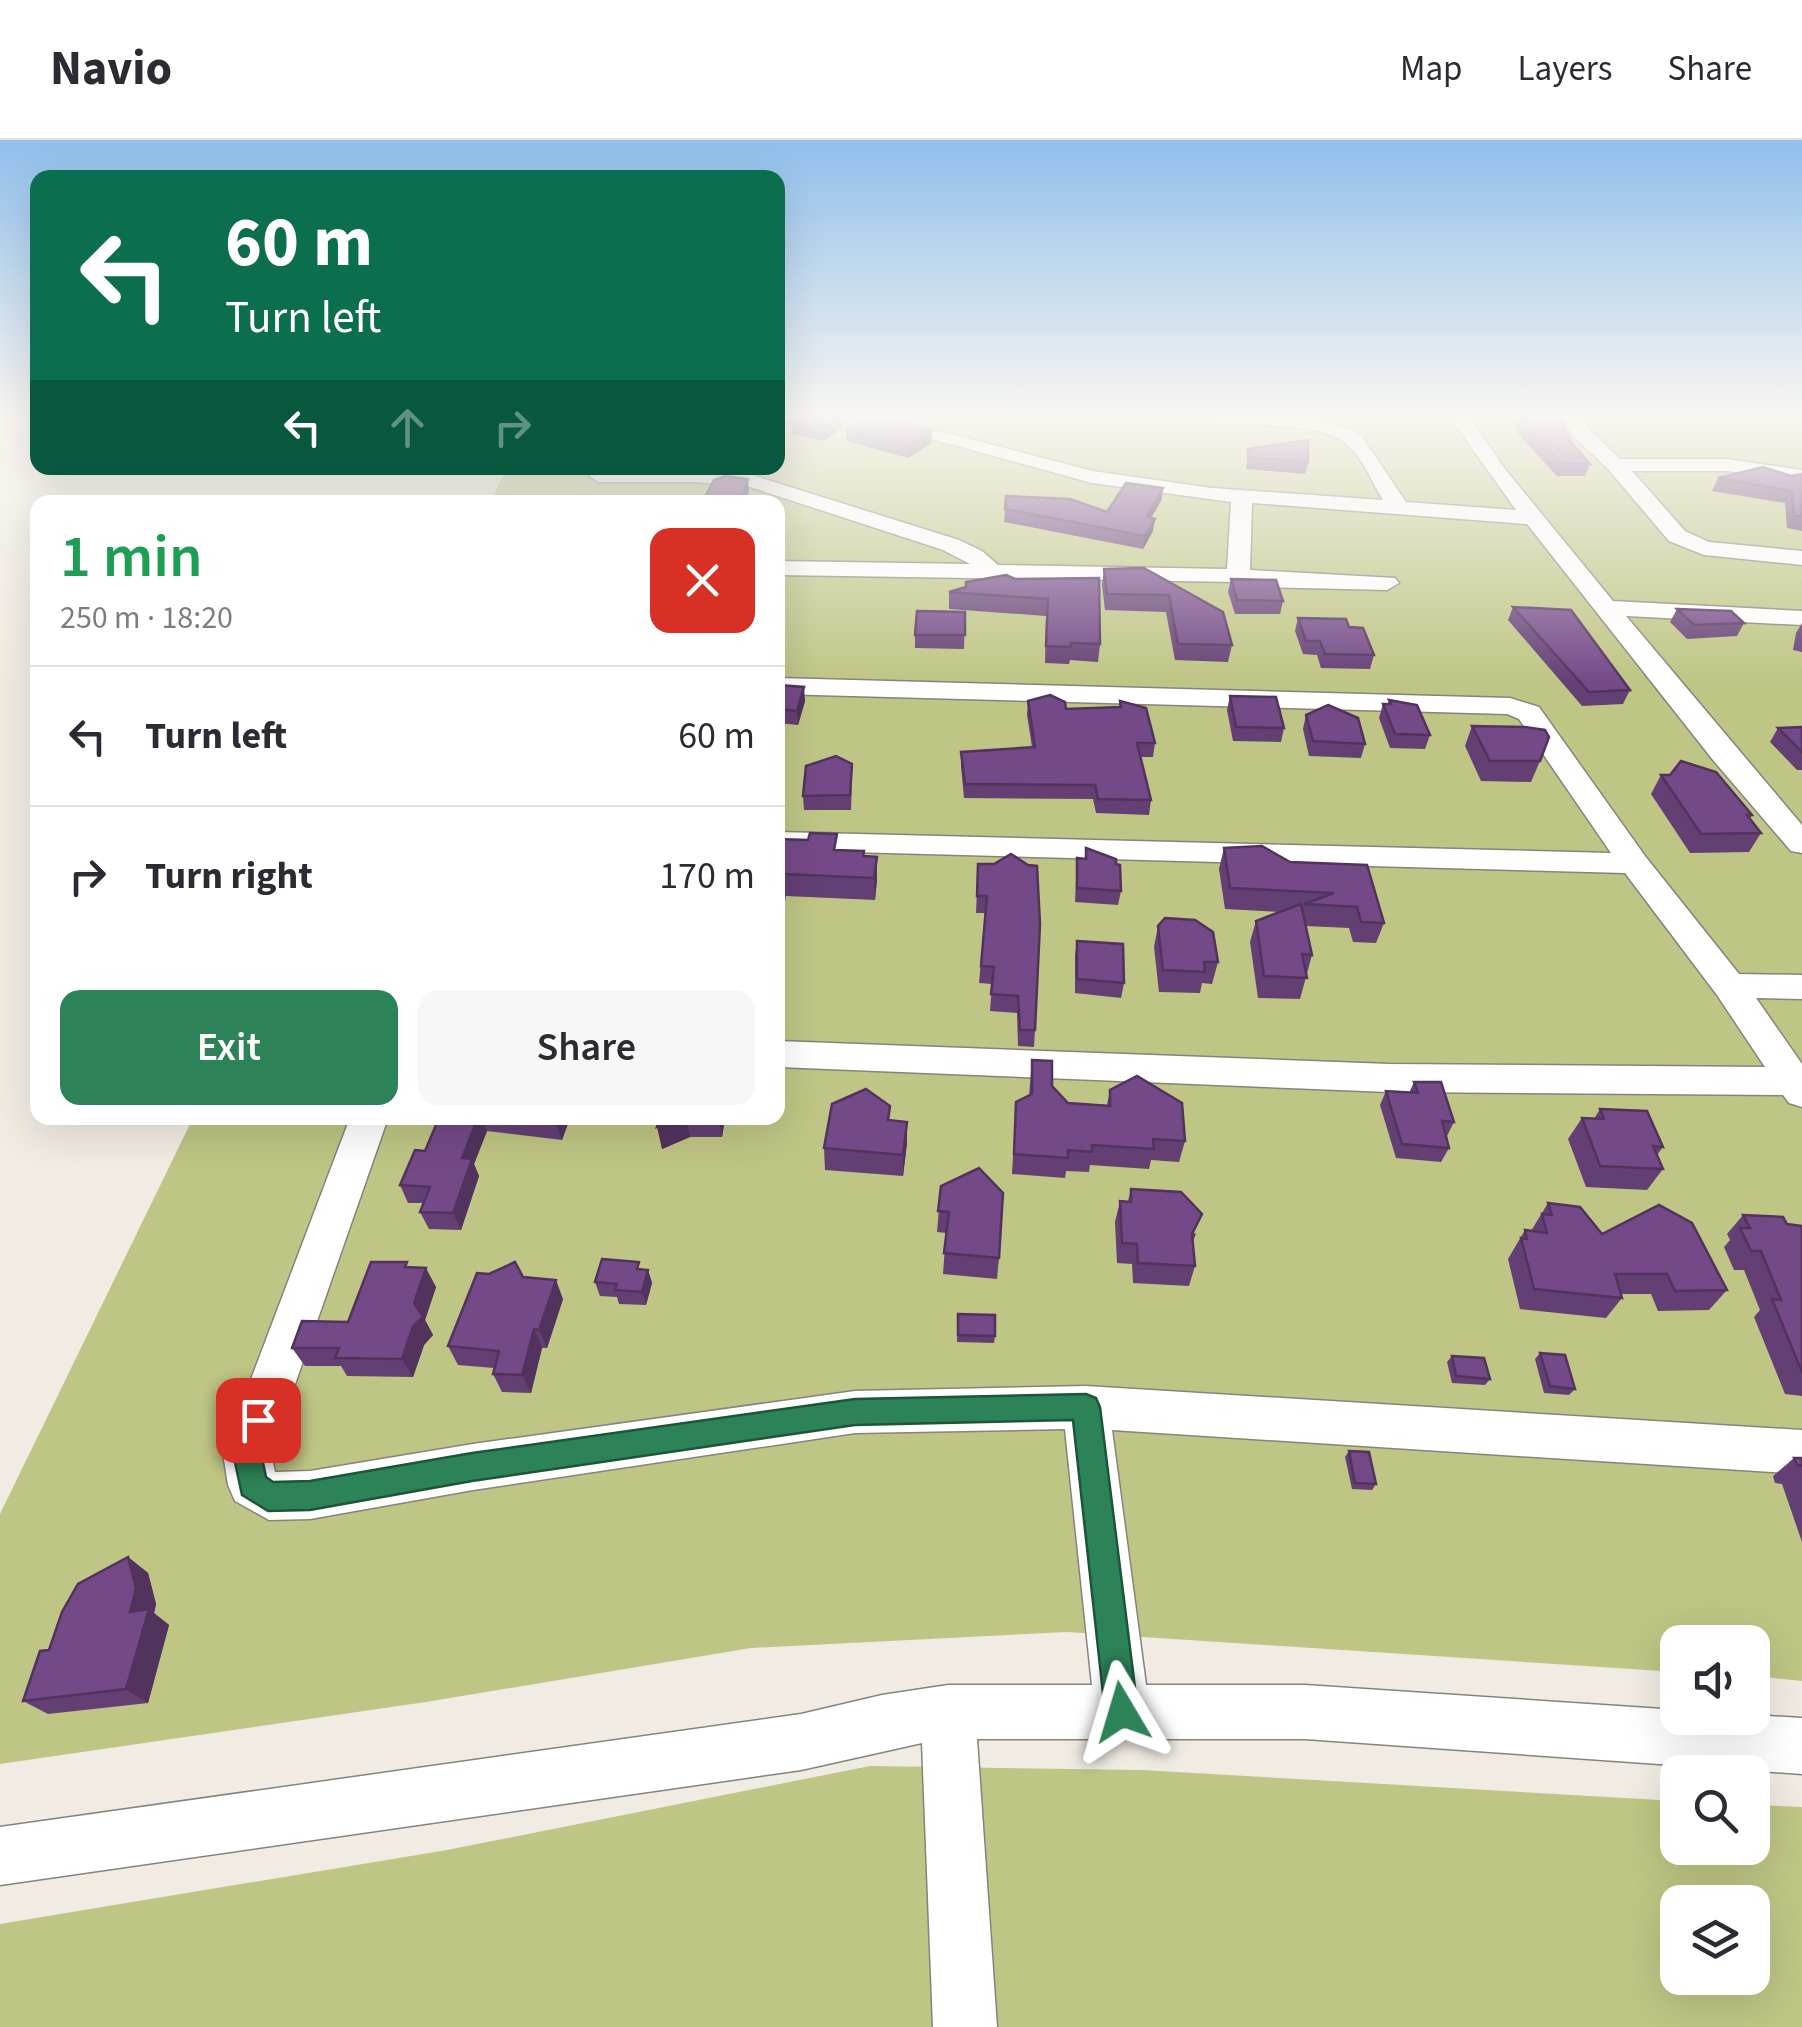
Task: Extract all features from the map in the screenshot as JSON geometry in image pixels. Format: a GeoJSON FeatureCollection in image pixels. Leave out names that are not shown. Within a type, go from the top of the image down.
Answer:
{"type":"FeatureCollection","features":[{"type":"Feature","properties":{"kind":"street"},"geometry":{"type":"LineString","coordinates":[[827,505],[951,545],[974,556],[994,574]]}},
{"type":"Feature","properties":{"kind":"street"},"geometry":{"type":"LineString","coordinates":[[1238,575],[1242,505]]}},
{"type":"Feature","properties":{"kind":"street"},"geometry":{"type":"LineString","coordinates":[[1341,505],[1534,518]]}},
{"type":"Feature","properties":{"kind":"street"},"geometry":{"type":"LineString","coordinates":[[1396,505],[1401,510]]}},
{"type":"Feature","properties":{"kind":"street"},"geometry":{"type":"LineString","coordinates":[[1524,505],[1723,754],[1802,844]]}},
{"type":"Feature","properties":{"kind":"street"},"geometry":{"type":"LineString","coordinates":[[1650,505],[1677,536],[1690,543],[1802,558]]}},
{"type":"Feature","properties":{"kind":"street"},"geometry":{"type":"LineString","coordinates":[[785,568],[1238,575],[1264,580],[1388,583]]}},
{"type":"Feature","properties":{"kind":"street"},"geometry":{"type":"LineString","coordinates":[[1606,608],[1802,618]]}},
{"type":"Feature","properties":{"kind":"street"},"geometry":{"type":"LineString","coordinates":[[785,686],[1510,706],[1528,713],[1541,726],[1634,863],[1729,986],[1798,1087]]}},
{"type":"Feature","properties":{"kind":"street"},"geometry":{"type":"LineString","coordinates":[[785,841],[1634,863]]}},
{"type":"Feature","properties":{"kind":"street"},"geometry":{"type":"LineString","coordinates":[[1729,986],[1802,987]]}},
{"type":"Feature","properties":{"kind":"street"},"geometry":{"type":"LineString","coordinates":[[785,1054],[1389,1078],[1798,1087]]}},
{"type":"Feature","properties":{"kind":"street"},"geometry":{"type":"LineString","coordinates":[[367,1125],[247,1453],[252,1485],[268,1496],[310,1495],[472,1467],[855,1412],[1086,1407],[1802,1452]]}},
{"type":"Feature","properties":{"kind":"street"},"geometry":{"type":"LineString","coordinates":[[1086,1407],[1122,1712]]}},
{"type":"Feature","properties":{"kind":"street"},"geometry":{"type":"LineString","coordinates":[[948,1712],[966,2027]]}},
{"type":"Feature","properties":{"kind":"street"},"geometry":{"type":"LineString","coordinates":[[0,1856],[800,1742],[882,1722],[948,1712],[1304,1712],[1802,1746]]}},
{"type":"Feature","properties":{"kind":"green space"},"geometry":{"type":"Polygon","coordinates":[[[785,505],[1802,505],[1802,1681],[1770,1678],[1770,1625],[1660,1625],[1660,1671],[1067,1632],[751,1648],[426,1702],[0,1764],[0,1514],[190,1125],[785,1125],[785,505]]]}},
{"type":"Feature","properties":{"kind":"green space"},"geometry":{"type":"Polygon","coordinates":[[[870,1766],[1142,1770],[1660,1800],[1660,1865],[1770,1865],[1770,1806],[1802,1807],[1802,2027],[0,2027],[0,1924],[447,1850],[870,1766]]]}},
{"type":"Feature","properties":{"kind":"building"},"geometry":{"type":"Polygon","coordinates":[[[1005,505],[1087,505],[1107,512],[1112,505],[1153,505],[1147,516],[1155,519],[1145,536],[1005,509],[1005,505]]]}},
{"type":"Feature","properties":{"kind":"building"},"geometry":{"type":"Polygon","coordinates":[[[1793,505],[1802,505],[1802,517],[1794,516],[1793,505]]]}},
{"type":"Feature","properties":{"kind":"building"},"geometry":{"type":"Polygon","coordinates":[[[1144,568],[1223,612],[1232,645],[1178,644],[1169,595],[1107,594],[1104,569],[1144,568]]]}},
{"type":"Feature","properties":{"kind":"building"},"geometry":{"type":"Polygon","coordinates":[[[1006,575],[1015,579],[1099,578],[1100,644],[1046,646],[1048,599],[949,592],[966,587],[966,582],[1006,575]]]}},
{"type":"Feature","properties":{"kind":"building"},"geometry":{"type":"Polygon","coordinates":[[[1231,579],[1276,580],[1283,601],[1237,600],[1231,579]]]}},
{"type":"Feature","properties":{"kind":"building"},"geometry":{"type":"Polygon","coordinates":[[[1513,607],[1571,610],[1630,690],[1589,692],[1513,607]]]}},
{"type":"Feature","properties":{"kind":"building"},"geometry":{"type":"Polygon","coordinates":[[[1677,609],[1731,611],[1744,623],[1694,625],[1677,609]]]}},
{"type":"Feature","properties":{"kind":"building"},"geometry":{"type":"Polygon","coordinates":[[[917,611],[965,612],[965,635],[915,635],[917,611]]]}},
{"type":"Feature","properties":{"kind":"building"},"geometry":{"type":"Polygon","coordinates":[[[1298,618],[1346,619],[1349,627],[1363,628],[1374,655],[1325,654],[1320,641],[1306,641],[1298,618]]]}},
{"type":"Feature","properties":{"kind":"building"},"geometry":{"type":"Polygon","coordinates":[[[785,686],[804,687],[797,711],[785,710],[785,686]]]}},
{"type":"Feature","properties":{"kind":"building"},"geometry":{"type":"Polygon","coordinates":[[[1050,695],[1065,702],[1066,709],[1121,707],[1120,701],[1146,708],[1155,743],[1137,743],[1151,800],[1098,799],[1095,785],[965,784],[961,752],[1035,747],[1028,701],[1050,695]]]}},
{"type":"Feature","properties":{"kind":"building"},"geometry":{"type":"Polygon","coordinates":[[[1230,696],[1276,697],[1284,728],[1236,727],[1230,696]]]}},
{"type":"Feature","properties":{"kind":"building"},"geometry":{"type":"Polygon","coordinates":[[[1389,700],[1417,705],[1430,735],[1395,734],[1383,704],[1391,704],[1389,700]]]}},
{"type":"Feature","properties":{"kind":"building"},"geometry":{"type":"Polygon","coordinates":[[[1328,705],[1358,718],[1365,744],[1313,741],[1306,715],[1328,705]]]}},
{"type":"Feature","properties":{"kind":"building"},"geometry":{"type":"Polygon","coordinates":[[[1472,726],[1525,727],[1545,730],[1549,737],[1540,761],[1490,761],[1472,726]]]}},
{"type":"Feature","properties":{"kind":"building"},"geometry":{"type":"Polygon","coordinates":[[[1802,727],[1802,752],[1778,728],[1802,727]]]}},
{"type":"Feature","properties":{"kind":"building"},"geometry":{"type":"Polygon","coordinates":[[[836,756],[852,764],[850,795],[803,796],[806,766],[836,756]]]}},
{"type":"Feature","properties":{"kind":"building"},"geometry":{"type":"Polygon","coordinates":[[[1681,761],[1716,772],[1752,815],[1747,815],[1761,833],[1701,834],[1661,775],[1670,775],[1681,761]]]}},
{"type":"Feature","properties":{"kind":"building"},"geometry":{"type":"Polygon","coordinates":[[[810,833],[837,834],[834,850],[864,851],[863,856],[877,857],[874,878],[785,874],[785,839],[808,840],[810,833]]]}},
{"type":"Feature","properties":{"kind":"building"},"geometry":{"type":"Polygon","coordinates":[[[1262,846],[1290,862],[1367,865],[1384,923],[1361,922],[1357,907],[1304,904],[1334,893],[1230,888],[1224,848],[1262,846]]]}},
{"type":"Feature","properties":{"kind":"building"},"geometry":{"type":"Polygon","coordinates":[[[1086,848],[1116,859],[1120,865],[1121,891],[1077,888],[1077,858],[1086,859],[1086,848]]]}},
{"type":"Feature","properties":{"kind":"building"},"geometry":{"type":"Polygon","coordinates":[[[1011,854],[1037,866],[1040,924],[1035,1030],[1020,1030],[1018,996],[991,994],[994,967],[981,966],[987,896],[977,896],[978,864],[994,864],[1011,854]]]}},
{"type":"Feature","properties":{"kind":"building"},"geometry":{"type":"Polygon","coordinates":[[[1301,904],[1312,955],[1302,954],[1307,978],[1264,976],[1256,921],[1301,904]]]}},
{"type":"Feature","properties":{"kind":"building"},"geometry":{"type":"Polygon","coordinates":[[[1165,918],[1195,920],[1213,932],[1218,962],[1204,962],[1205,972],[1163,970],[1158,926],[1165,918]]]}},
{"type":"Feature","properties":{"kind":"building"},"geometry":{"type":"Polygon","coordinates":[[[1077,941],[1123,944],[1124,983],[1077,979],[1077,941]]]}},
{"type":"Feature","properties":{"kind":"building"},"geometry":{"type":"Polygon","coordinates":[[[1032,1060],[1052,1061],[1052,1086],[1068,1103],[1110,1106],[1110,1090],[1137,1076],[1182,1103],[1185,1141],[1153,1139],[1154,1149],[1092,1145],[1092,1152],[1068,1150],[1068,1158],[1014,1154],[1016,1102],[1032,1094],[1032,1060]]]}},
{"type":"Feature","properties":{"kind":"building"},"geometry":{"type":"Polygon","coordinates":[[[1414,1082],[1441,1082],[1454,1122],[1442,1121],[1449,1148],[1402,1144],[1386,1091],[1418,1093],[1414,1082]]]}},
{"type":"Feature","properties":{"kind":"building"},"geometry":{"type":"Polygon","coordinates":[[[866,1089],[890,1106],[888,1120],[907,1122],[903,1155],[824,1148],[832,1104],[866,1089]]]}},
{"type":"Feature","properties":{"kind":"building"},"geometry":{"type":"Polygon","coordinates":[[[1600,1109],[1647,1111],[1663,1147],[1653,1146],[1663,1169],[1600,1166],[1582,1118],[1604,1119],[1600,1109]]]}},
{"type":"Feature","properties":{"kind":"building"},"geometry":{"type":"Polygon","coordinates":[[[436,1125],[475,1125],[462,1158],[472,1159],[453,1213],[420,1212],[430,1187],[400,1185],[415,1150],[425,1151],[436,1125]]]}},
{"type":"Feature","properties":{"kind":"building"},"geometry":{"type":"Polygon","coordinates":[[[979,1168],[1003,1193],[999,1258],[944,1253],[949,1212],[938,1211],[941,1186],[979,1168]]]}},
{"type":"Feature","properties":{"kind":"building"},"geometry":{"type":"Polygon","coordinates":[[[1131,1189],[1181,1192],[1202,1214],[1192,1234],[1195,1266],[1138,1263],[1137,1244],[1122,1243],[1120,1201],[1131,1202],[1131,1189]]]}},
{"type":"Feature","properties":{"kind":"building"},"geometry":{"type":"Polygon","coordinates":[[[1548,1203],[1580,1207],[1602,1234],[1659,1205],[1692,1223],[1727,1290],[1675,1291],[1667,1274],[1615,1274],[1622,1298],[1534,1289],[1521,1238],[1527,1239],[1525,1230],[1547,1233],[1542,1214],[1552,1215],[1548,1203]]]}},
{"type":"Feature","properties":{"kind":"building"},"geometry":{"type":"Polygon","coordinates":[[[1743,1215],[1783,1217],[1787,1224],[1802,1226],[1802,1372],[1772,1299],[1781,1300],[1761,1251],[1751,1251],[1740,1228],[1750,1228],[1743,1215]]]}},
{"type":"Feature","properties":{"kind":"building"},"geometry":{"type":"Polygon","coordinates":[[[602,1259],[639,1262],[637,1269],[648,1270],[642,1292],[615,1290],[617,1284],[595,1282],[602,1259]]]}},
{"type":"Feature","properties":{"kind":"building"},"geometry":{"type":"Polygon","coordinates":[[[371,1262],[407,1262],[405,1267],[426,1268],[414,1303],[423,1317],[413,1326],[402,1359],[335,1358],[339,1348],[292,1348],[302,1321],[348,1322],[371,1262]]]}},
{"type":"Feature","properties":{"kind":"building"},"geometry":{"type":"Polygon","coordinates":[[[515,1262],[523,1277],[556,1280],[539,1330],[534,1329],[522,1375],[493,1374],[499,1351],[448,1346],[477,1273],[489,1274],[515,1262]]]}},
{"type":"Feature","properties":{"kind":"building"},"geometry":{"type":"Polygon","coordinates":[[[958,1314],[995,1315],[995,1336],[958,1335],[958,1314]]]}},
{"type":"Feature","properties":{"kind":"building"},"geometry":{"type":"Polygon","coordinates":[[[1540,1353],[1565,1355],[1575,1389],[1550,1386],[1540,1353]]]}},
{"type":"Feature","properties":{"kind":"building"},"geometry":{"type":"Polygon","coordinates":[[[1452,1356],[1484,1358],[1490,1379],[1456,1376],[1452,1356]]]}},
{"type":"Feature","properties":{"kind":"building"},"geometry":{"type":"Polygon","coordinates":[[[1349,1451],[1369,1452],[1376,1484],[1355,1483],[1349,1451]]]}},
{"type":"Feature","properties":{"kind":"building"},"geometry":{"type":"Polygon","coordinates":[[[128,1557],[136,1588],[130,1612],[149,1609],[126,1689],[23,1701],[40,1651],[49,1650],[62,1612],[78,1584],[128,1557]]]}},
{"type":"Feature","properties":{"kind":"route"},"geometry":{"type":"LineString","coordinates":[[258,1420],[247,1453],[252,1485],[268,1496],[310,1495],[472,1467],[855,1412],[1086,1407],[1122,1712]]}}]}
